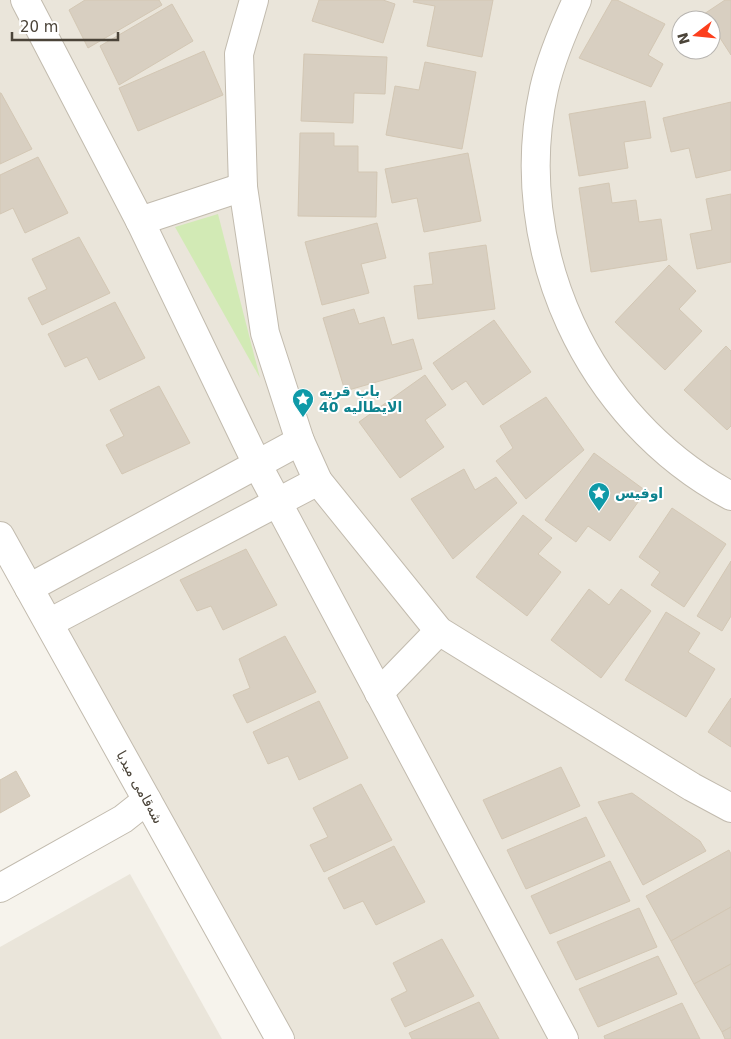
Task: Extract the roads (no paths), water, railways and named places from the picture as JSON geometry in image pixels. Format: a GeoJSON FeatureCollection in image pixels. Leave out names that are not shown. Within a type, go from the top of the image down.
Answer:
{"type":"FeatureCollection","features":[{"type":"Feature","properties":{"kind":"street"},"geometry":{"type":"LineString","coordinates":[[25,0],[140,221],[257,464],[564,1039]]}},
{"type":"Feature","properties":{"kind":"street"},"geometry":{"type":"LineString","coordinates":[[254,0],[239,54],[243,187],[265,332],[300,441],[318,481],[439,631],[692,787],[731,808]]}},
{"type":"Feature","properties":{"kind":"street"},"geometry":{"type":"LineString","coordinates":[[577,0],[561,35],[544,89],[537,145],[538,201],[546,257],[564,310],[589,361],[622,407],[661,448],[706,483],[731,496]]}},
{"type":"Feature","properties":{"kind":"street"},"geometry":{"type":"LineString","coordinates":[[140,221],[243,187]]}},
{"type":"Feature","properties":{"kind":"street"},"geometry":{"type":"LineString","coordinates":[[29,588],[300,441]]}},
{"type":"Feature","properties":{"kind":"street"},"geometry":{"type":"LineString","coordinates":[[49,623],[318,481]]}},
{"type":"Feature","properties":{"kind":"street","name":"شەقامی میدیا"},"geometry":{"type":"LineString","coordinates":[[0,536],[280,1039]]}},
{"type":"Feature","properties":{"kind":"street"},"geometry":{"type":"LineString","coordinates":[[379,693],[439,631]]}},
{"type":"Feature","properties":{"kind":"street"},"geometry":{"type":"LineString","coordinates":[[0,888],[123,819],[147,800]]}},
{"type":"Feature","properties":{"kind":"place","name":"باب قريه الايطاليه 40"},"geometry":{"type":"Point","coordinates":[303,418]}},
{"type":"Feature","properties":{"kind":"place","name":"اوفيس"},"geometry":{"type":"Point","coordinates":[599,512]}}]}
